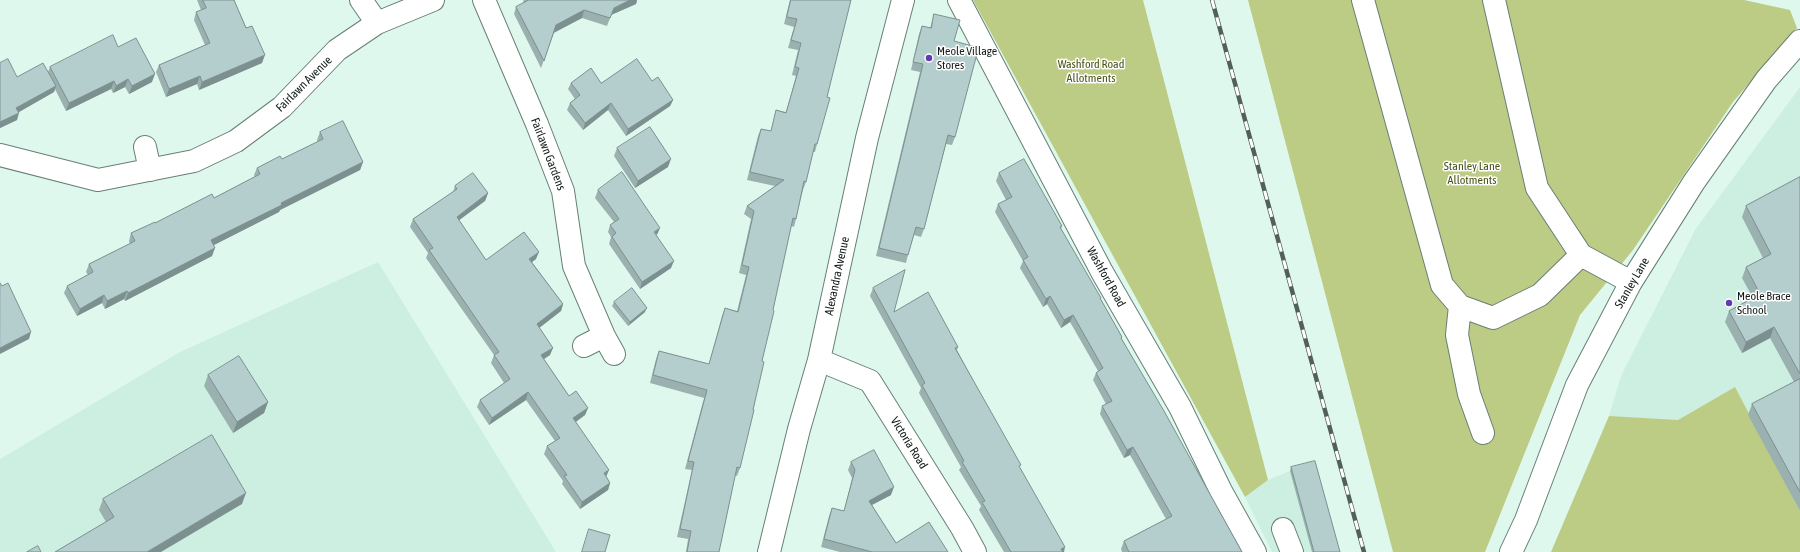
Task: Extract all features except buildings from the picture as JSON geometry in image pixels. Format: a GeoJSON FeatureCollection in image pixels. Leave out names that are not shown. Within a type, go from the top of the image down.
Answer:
{"type":"FeatureCollection","features":[{"type":"Feature","properties":{"kind":"street"},"geometry":{"type":"LineString","coordinates":[[361,0],[377,24]]}},
{"type":"Feature","properties":{"kind":"street","name":"Fairlawn Avenue"},"geometry":{"type":"LineString","coordinates":[[0,155],[98,180],[194,161],[236,141],[282,108],[337,50],[377,24],[433,0]]}},
{"type":"Feature","properties":{"kind":"street","name":"Fairlawn Gardens"},"geometry":{"type":"LineString","coordinates":[[484,0],[537,124],[563,191],[574,266],[609,345],[584,346]]}},
{"type":"Feature","properties":{"kind":"street","name":"Alexandra Avenue"},"geometry":{"type":"LineString","coordinates":[[769,552],[799,429],[819,360],[867,138],[903,0]]}},
{"type":"Feature","properties":{"kind":"street","name":"Washford Road"},"geometry":{"type":"LineString","coordinates":[[958,0],[1102,272],[1180,407],[1221,491],[1255,552]]}},
{"type":"Feature","properties":{"kind":"street"},"geometry":{"type":"LineString","coordinates":[[1363,0],[1442,285],[1460,306],[1493,318],[1540,295],[1581,255]]}},
{"type":"Feature","properties":{"kind":"street"},"geometry":{"type":"LineString","coordinates":[[1494,0],[1537,188],[1581,255],[1631,282]]}},
{"type":"Feature","properties":{"kind":"street","name":"Stanley Lane"},"geometry":{"type":"LineString","coordinates":[[1511,552],[1526,520],[1578,386],[1631,282],[1694,182],[1766,80],[1800,41]]}},
{"type":"Feature","properties":{"kind":"street"},"geometry":{"type":"LineString","coordinates":[[145,147],[150,170]]}},
{"type":"Feature","properties":{"kind":"street"},"geometry":{"type":"LineString","coordinates":[[1460,306],[1458,335],[1469,394],[1483,433]]}},
{"type":"Feature","properties":{"kind":"street","name":"Victoria Road"},"geometry":{"type":"LineString","coordinates":[[819,360],[870,381],[962,528],[975,552]]}},
{"type":"Feature","properties":{"kind":"street"},"geometry":{"type":"LineString","coordinates":[[1283,530],[1292,552]]}},
{"type":"Feature","properties":{"kind":"shaded area","name":"Meole Brace School"},"geometry":{"type":"Polygon","coordinates":[[[1800,87],[1800,552],[1551,552],[1609,416],[1621,376],[1695,230],[1800,87]]]}},
{"type":"Feature","properties":{"kind":"shaded area"},"geometry":{"type":"Polygon","coordinates":[[[378,262],[556,552],[0,552],[0,459],[180,352],[378,262]]]}},
{"type":"Feature","properties":{"kind":"shaded area"},"geometry":{"type":"Polygon","coordinates":[[[1290,471],[1337,552],[1272,552],[1245,497],[1268,480],[1290,471]]]}},
{"type":"Feature","properties":{"kind":"green space","name":"Washford Road Allotments"},"geometry":{"type":"Polygon","coordinates":[[[973,0],[1143,0],[1268,480],[1245,497],[973,0]]]}},
{"type":"Feature","properties":{"kind":"green space","name":"Stanley Lane Allotments"},"geometry":{"type":"Polygon","coordinates":[[[1248,0],[1744,0],[1790,10],[1797,28],[1733,102],[1633,250],[1580,315],[1485,552],[1393,552],[1248,0]]]}},
{"type":"Feature","properties":{"kind":"green space"},"geometry":{"type":"Polygon","coordinates":[[[1735,387],[1800,511],[1800,552],[1551,552],[1609,416],[1678,420],[1735,387]]]}},
{"type":"Feature","properties":{"kind":"railway"},"geometry":{"type":"LineString","coordinates":[[1212,0],[1364,552]]}},
{"type":"Feature","properties":{"kind":"place","name":"Meole Village Stores"},"geometry":{"type":"Point","coordinates":[929,58]}},
{"type":"Feature","properties":{"kind":"place","name":"Meole Brace School"},"geometry":{"type":"Point","coordinates":[1729,303]}}]}
